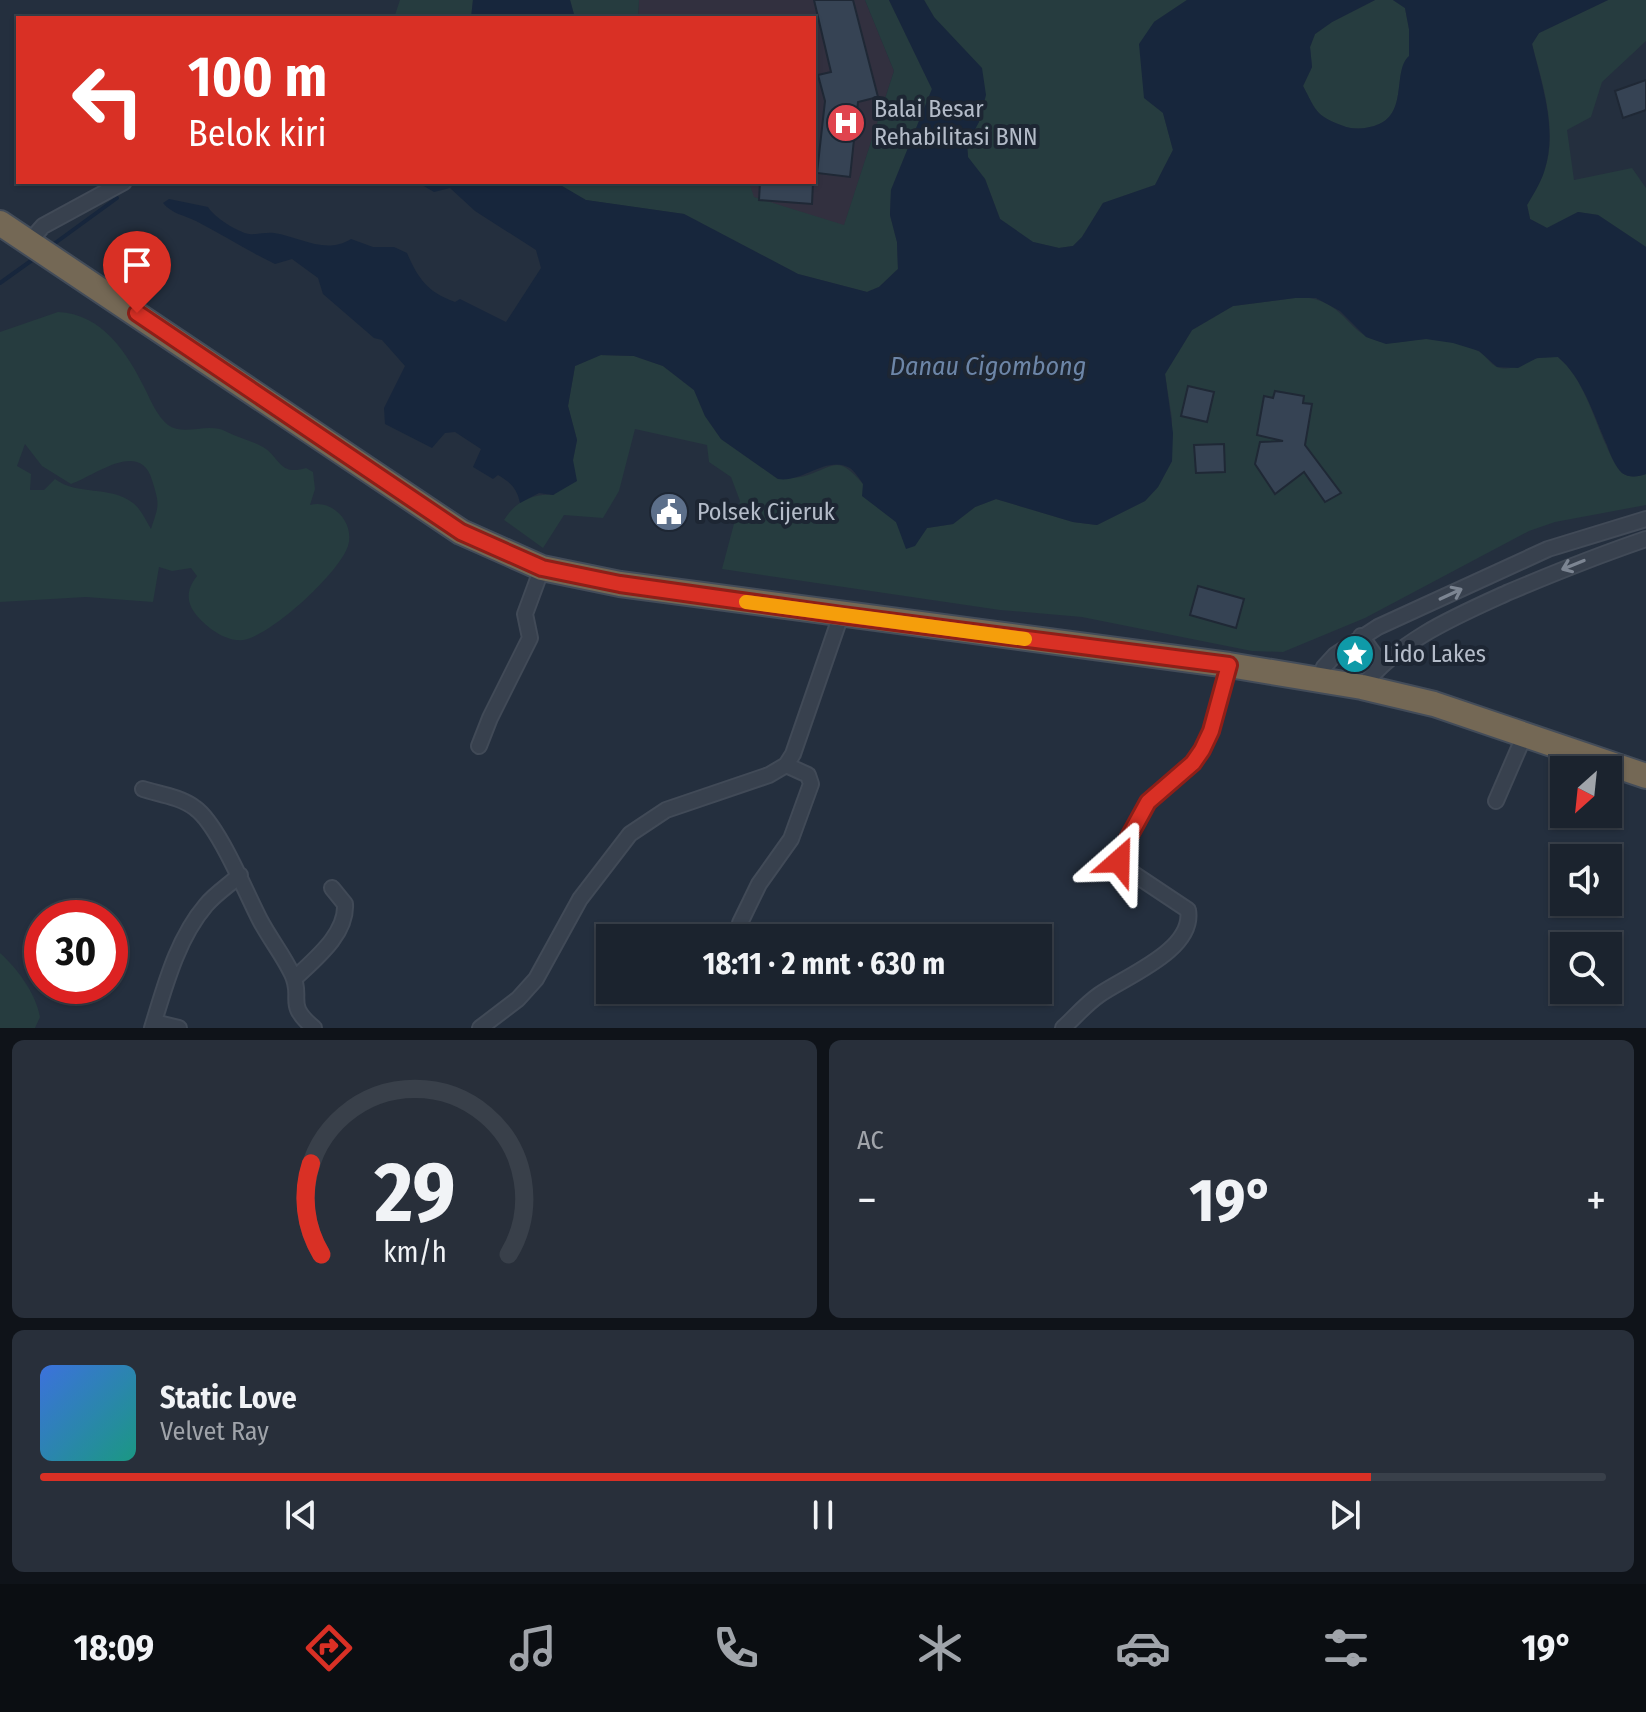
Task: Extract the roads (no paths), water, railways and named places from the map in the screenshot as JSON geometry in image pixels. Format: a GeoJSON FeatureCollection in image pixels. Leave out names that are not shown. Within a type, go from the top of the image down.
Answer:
{"type":"FeatureCollection","features":[{"type":"Feature","properties":{"kind":"highway"},"geometry":{"type":"LineString","coordinates":[[0,223],[461,532],[542,568],[620,584],[1229,665],[1362,687],[1434,704],[1646,776]]}},
{"type":"Feature","properties":{"kind":"street"},"geometry":{"type":"LineString","coordinates":[[32,243],[43,226],[120,184]]}},
{"type":"Feature","properties":{"kind":"street"},"geometry":{"type":"LineString","coordinates":[[1318,680],[1335,655],[1361,636],[1548,549],[1646,519]]}},
{"type":"Feature","properties":{"kind":"street"},"geometry":{"type":"LineString","coordinates":[[1362,687],[1381,664],[1446,620],[1577,563],[1646,539]]}},
{"type":"Feature","properties":{"kind":"street"},"geometry":{"type":"LineString","coordinates":[[479,746],[530,638],[525,614],[542,568]]}},
{"type":"Feature","properties":{"kind":"street"},"geometry":{"type":"LineString","coordinates":[[1413,611],[1423,633]]}},
{"type":"Feature","properties":{"kind":"street"},"geometry":{"type":"LineString","coordinates":[[480,1028],[518,999],[536,979],[580,899],[630,834],[666,810],[769,775],[786,765],[793,754],[841,615]]}},
{"type":"Feature","properties":{"kind":"street"},"geometry":{"type":"LineString","coordinates":[[1361,636],[1381,664]]}},
{"type":"Feature","properties":{"kind":"street"},"geometry":{"type":"LineString","coordinates":[[1063,1028],[1103,992],[1162,956],[1187,928],[1190,920],[1188,910],[1122,866],[1119,855],[1148,802],[1193,763],[1202,750],[1211,731],[1229,665]]}},
{"type":"Feature","properties":{"kind":"street"},"geometry":{"type":"LineString","coordinates":[[1496,801],[1525,734]]}},
{"type":"Feature","properties":{"kind":"street"},"geometry":{"type":"LineString","coordinates":[[740,923],[759,884],[791,839],[811,784],[808,775],[786,765]]}},
{"type":"Feature","properties":{"kind":"street"},"geometry":{"type":"LineString","coordinates":[[143,789],[192,805],[202,813],[240,875],[261,921],[294,979],[296,1006],[314,1028]]}},
{"type":"Feature","properties":{"kind":"street"},"geometry":{"type":"LineString","coordinates":[[179,1028],[153,1025],[171,968],[206,904],[240,875]]}},
{"type":"Feature","properties":{"kind":"street"},"geometry":{"type":"LineString","coordinates":[[294,979],[317,957],[344,921],[345,904],[332,888]]}},
{"type":"Feature","properties":{"kind":"water"},"geometry":{"type":"Polygon","coordinates":[[[473,0],[570,0],[574,16],[471,16],[473,0]]]}},
{"type":"Feature","properties":{"kind":"water","name":"Danau Cigombong"},"geometry":{"type":"Polygon","coordinates":[[[889,0],[924,0],[934,17],[982,68],[986,95],[979,122],[967,144],[968,157],[985,179],[1000,219],[1033,242],[1059,248],[1073,246],[1082,237],[1103,203],[1155,185],[1173,150],[1163,113],[1144,98],[1139,44],[1154,22],[1187,0],[1375,0],[1315,34],[1310,47],[1312,67],[1303,86],[1323,116],[1346,127],[1358,128],[1383,122],[1396,105],[1401,73],[1409,56],[1409,29],[1405,8],[1393,0],[1608,0],[1539,33],[1532,44],[1547,108],[1549,140],[1544,172],[1527,205],[1530,219],[1547,228],[1578,212],[1598,215],[1646,247],[1646,474],[1631,476],[1619,470],[1581,386],[1558,357],[1537,358],[1518,368],[1497,367],[1479,351],[1453,343],[1426,339],[1386,344],[1366,337],[1340,311],[1316,298],[1295,298],[1233,306],[1192,330],[1165,374],[1173,433],[1172,461],[1158,487],[1145,501],[1097,525],[1073,522],[996,499],[975,507],[953,524],[927,528],[915,546],[906,549],[896,522],[862,496],[863,484],[850,468],[832,465],[796,477],[778,479],[721,439],[705,416],[694,390],[663,366],[634,356],[601,355],[575,366],[568,406],[577,440],[573,460],[577,481],[553,495],[539,493],[520,503],[515,489],[506,480],[498,475],[493,479],[473,467],[481,449],[455,432],[445,433],[432,448],[385,424],[384,408],[405,366],[382,340],[374,338],[323,294],[318,278],[292,259],[275,264],[174,212],[163,203],[169,199],[208,207],[226,224],[249,234],[274,233],[322,245],[341,244],[351,239],[373,247],[394,247],[407,253],[420,277],[437,294],[455,302],[460,299],[506,322],[541,268],[536,250],[475,211],[450,188],[434,192],[420,184],[562,184],[586,200],[684,214],[798,274],[867,292],[879,287],[898,269],[897,242],[890,215],[891,190],[932,89],[889,0]]]}},
{"type":"Feature","properties":{"kind":"waterway"},"geometry":{"type":"LineString","coordinates":[[51,246],[117,198]]}},
{"type":"Feature","properties":{"kind":"waterway"},"geometry":{"type":"LineString","coordinates":[[0,283],[35,258]]}},
{"type":"Feature","properties":{"kind":"place","name":"Balai Besar Rehabilitasi BNN"},"geometry":{"type":"Point","coordinates":[846,123]}},
{"type":"Feature","properties":{"kind":"place","name":"Polsek Cijeruk"},"geometry":{"type":"Point","coordinates":[669,512]}},
{"type":"Feature","properties":{"kind":"place","name":"Lido Lakes"},"geometry":{"type":"Point","coordinates":[1355,654]}}]}
